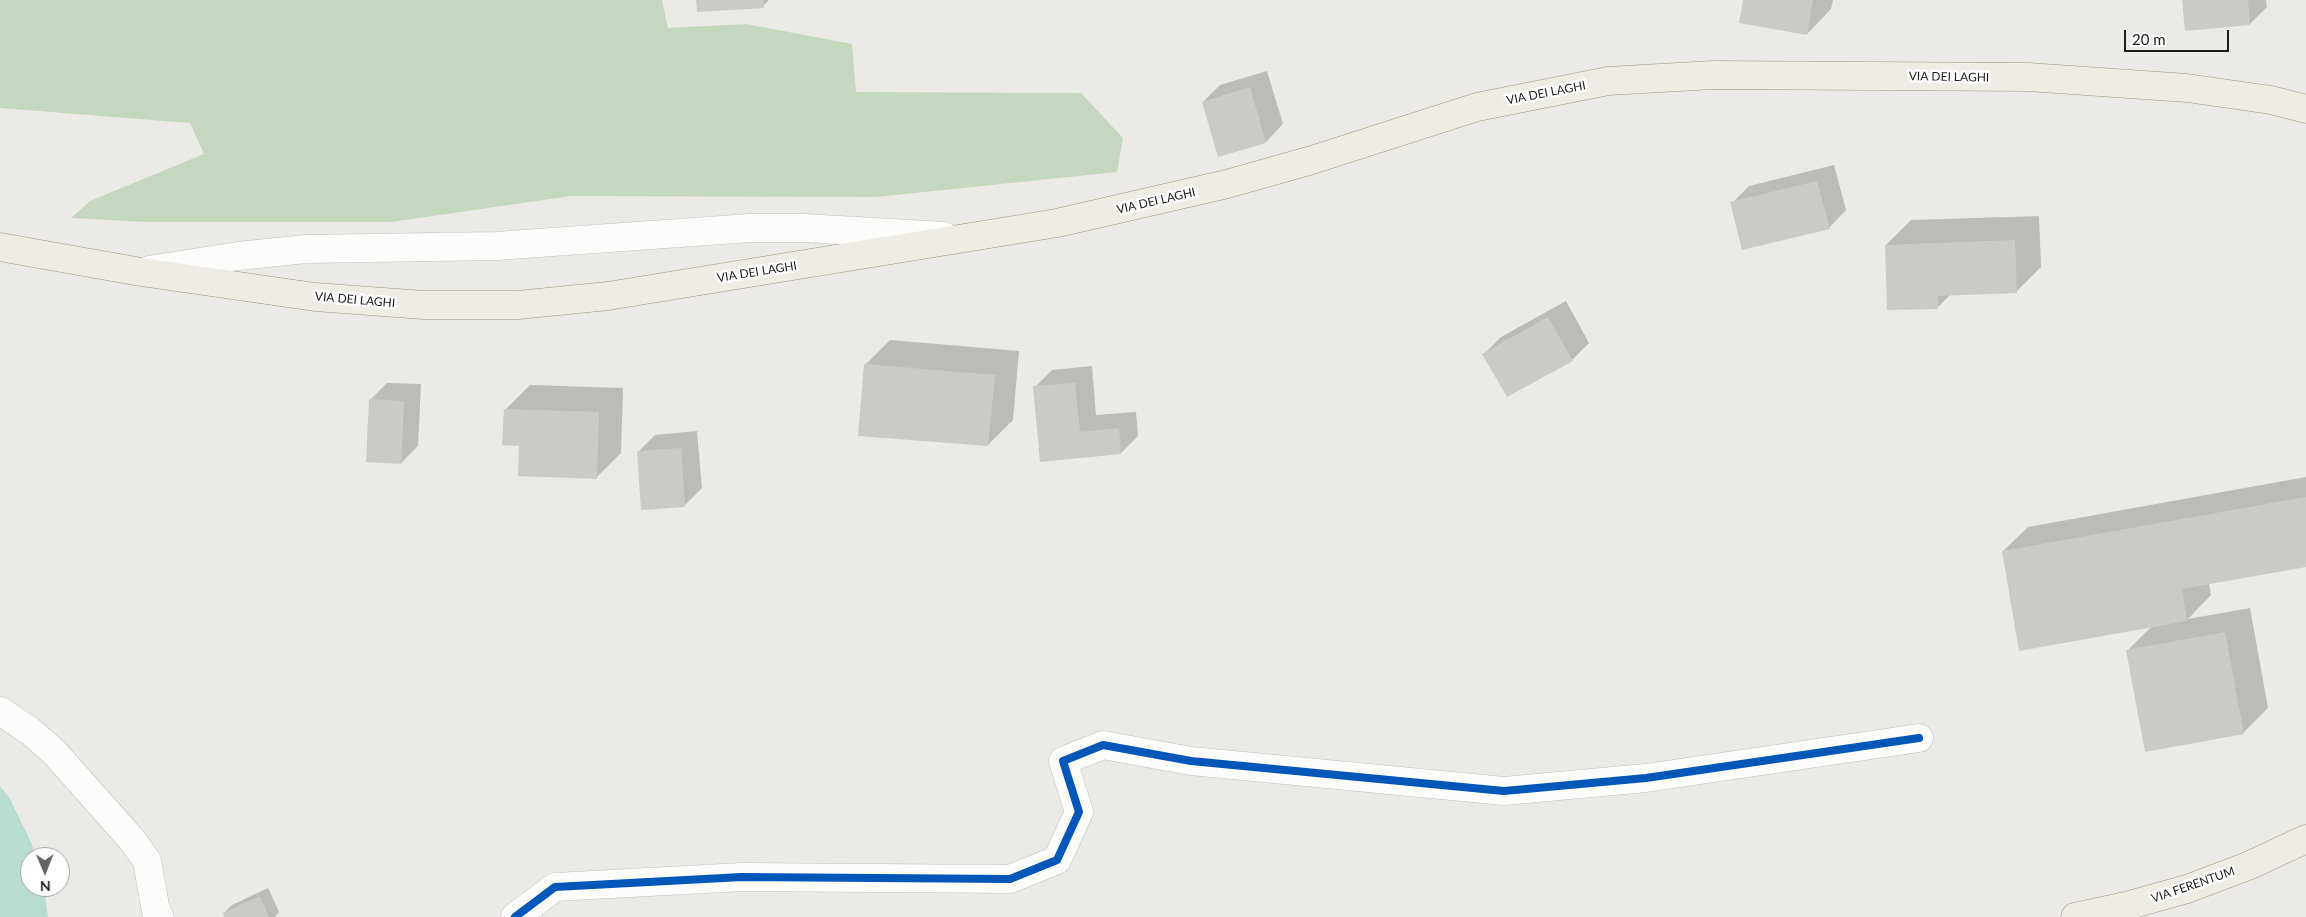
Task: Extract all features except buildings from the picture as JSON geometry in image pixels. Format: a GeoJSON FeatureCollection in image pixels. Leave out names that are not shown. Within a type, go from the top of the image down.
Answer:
{"type":"FeatureCollection","features":[{"type":"Feature","properties":{"kind":"main road","name":"VIA DEI LAGHI"},"geometry":{"type":"LineString","coordinates":[[0,247],[141,272],[342,300],[416,305],[504,306],[608,296],[1057,224],[1217,187],[1312,160],[1477,107],[1608,81],[1713,75],[2028,77],[2187,88],[2262,98],[2303,106]]}},
{"type":"Feature","properties":{"kind":"main road","name":"VIA FERENTUM"},"geometry":{"type":"LineString","coordinates":[[2076,917],[2126,906],[2187,889],[2248,866],[2306,839]]}},
{"type":"Feature","properties":{"kind":"street"},"geometry":{"type":"LineString","coordinates":[[141,272],[238,256],[284,251],[496,246],[750,228],[814,228],[973,238]]}},
{"type":"Feature","properties":{"kind":"street"},"geometry":{"type":"LineString","coordinates":[[0,711],[54,752],[133,841],[147,861],[156,911],[160,917]]}},
{"type":"Feature","properties":{"kind":"street"},"geometry":{"type":"LineString","coordinates":[[515,917],[555,887],[742,878],[1010,879],[1057,860],[1079,812],[1063,761],[1103,745],[1191,761],[1504,790],[1646,778],[1919,738]]}},
{"type":"Feature","properties":{"kind":"green space"},"geometry":{"type":"Polygon","coordinates":[[[0,0],[662,0],[668,28],[746,24],[852,44],[856,92],[1081,93],[1123,138],[1117,172],[876,197],[571,196],[391,222],[147,222],[71,218],[90,201],[204,154],[190,123],[0,108],[0,0]]]}},
{"type":"Feature","properties":{"kind":"green space"},"geometry":{"type":"Polygon","coordinates":[[[0,786],[9,797],[33,847],[20,847],[20,897],[45,897],[48,917],[0,917],[0,786]]]}},
{"type":"Feature","properties":{"kind":"cycle path"},"geometry":{"type":"LineString","coordinates":[[515,917],[555,887],[742,877],[1010,879],[1057,860],[1079,812],[1063,761],[1103,745],[1191,761],[1504,791],[1646,778],[1919,738]]}}]}
